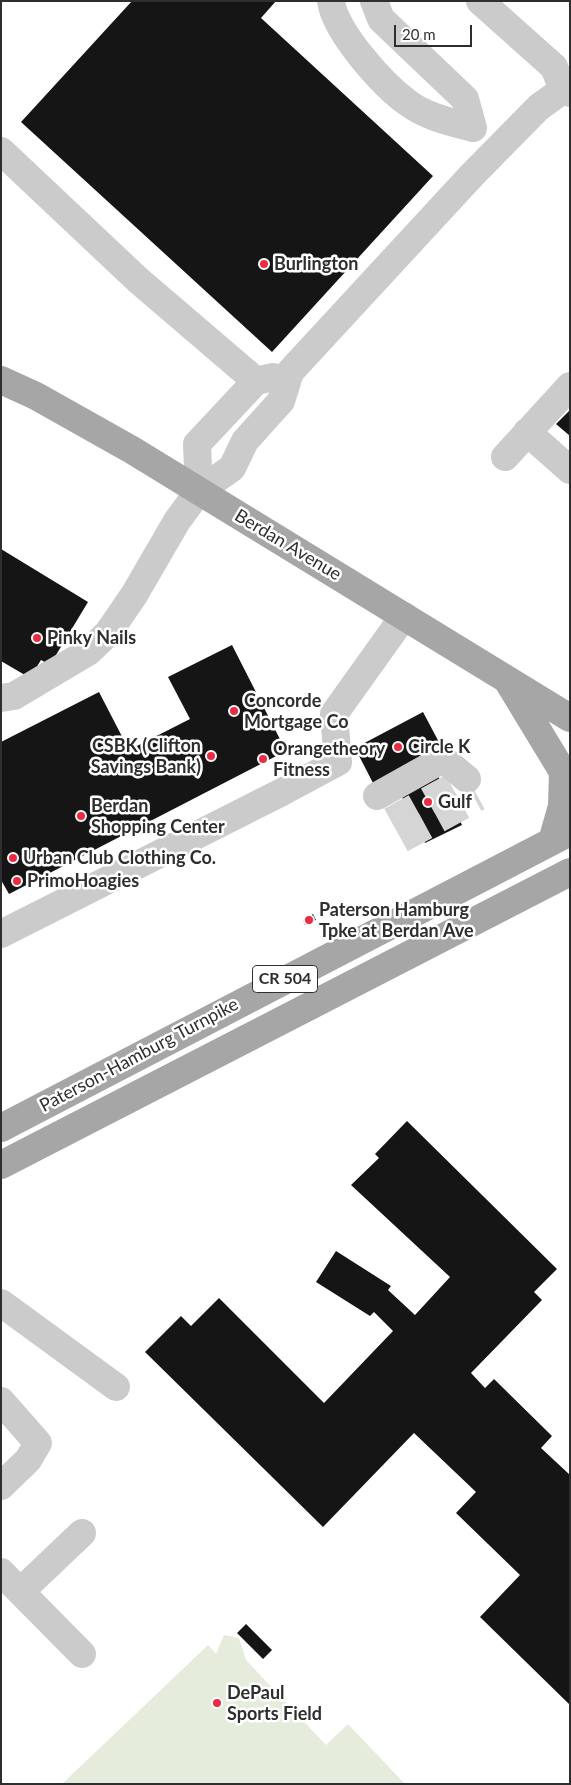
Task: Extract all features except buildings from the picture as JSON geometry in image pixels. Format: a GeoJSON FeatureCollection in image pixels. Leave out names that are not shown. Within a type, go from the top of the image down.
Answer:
{"type":"FeatureCollection","features":[{"type":"Feature","properties":{"kind":"main road","name":"Berdan Avenue"},"geometry":{"type":"LineString","coordinates":[[1,380],[52,405],[199,491],[570,718]]}},
{"type":"Feature","properties":{"kind":"main road"},"geometry":{"type":"LineString","coordinates":[[507,680],[562,772],[561,836]]}},
{"type":"Feature","properties":{"kind":"main road","name":"Paterson-Hamburg Turnpike"},"geometry":{"type":"LineString","coordinates":[[1,1128],[561,836]]}},
{"type":"Feature","properties":{"kind":"main road","name":"Paterson-Hamburg Turnpike"},"geometry":{"type":"LineString","coordinates":[[1,1165],[570,872]]}},
{"type":"Feature","properties":{"kind":"lane"},"geometry":{"type":"LineString","coordinates":[[330,1],[332,14],[340,28],[385,83],[409,104],[432,116],[473,128],[496,150]]}},
{"type":"Feature","properties":{"kind":"lane"},"geometry":{"type":"LineString","coordinates":[[374,1],[381,18],[465,99],[473,128]]}},
{"type":"Feature","properties":{"kind":"lane"},"geometry":{"type":"LineString","coordinates":[[1,698],[14,696],[81,657],[98,644],[134,595],[176,521],[199,491],[232,468],[245,441],[281,401],[290,372],[496,150],[539,107],[567,92],[554,68],[480,1]]}},
{"type":"Feature","properties":{"kind":"lane"},"geometry":{"type":"LineString","coordinates":[[1,151],[138,280],[256,381]]}},
{"type":"Feature","properties":{"kind":"lane"},"geometry":{"type":"LineString","coordinates":[[199,491],[197,444],[256,381],[290,372]]}},
{"type":"Feature","properties":{"kind":"lane"},"geometry":{"type":"LineString","coordinates":[[505,457],[570,386]]}},
{"type":"Feature","properties":{"kind":"lane"},"geometry":{"type":"LineString","coordinates":[[527,432],[570,470]]}},
{"type":"Feature","properties":{"kind":"lane"},"geometry":{"type":"LineString","coordinates":[[1,934],[338,762],[334,714],[404,616]]}},
{"type":"Feature","properties":{"kind":"lane"},"geometry":{"type":"LineString","coordinates":[[377,796],[443,759],[467,780]]}},
{"type":"Feature","properties":{"kind":"lane"},"geometry":{"type":"LineString","coordinates":[[1,1303],[116,1388]]}},
{"type":"Feature","properties":{"kind":"lane"},"geometry":{"type":"LineString","coordinates":[[1,1401],[38,1443],[28,1460],[1,1486]]}},
{"type":"Feature","properties":{"kind":"lane"},"geometry":{"type":"LineString","coordinates":[[21,1591],[82,1533]]}},
{"type":"Feature","properties":{"kind":"lane"},"geometry":{"type":"LineString","coordinates":[[1,1572],[82,1654]]}},
{"type":"Feature","properties":{"kind":"green space","name":"DePaul Sports Field"},"geometry":{"type":"Polygon","coordinates":[[[224,1635],[239,1638],[246,1660],[326,1745],[348,1724],[405,1784],[62,1784],[208,1645],[216,1654],[224,1635]]]}},
{"type":"Feature","properties":{"kind":"tunnel"},"geometry":{"type":"LineString","coordinates":[[391,821],[467,779]]}},
{"type":"Feature","properties":{"kind":"tunnel"},"geometry":{"type":"LineString","coordinates":[[401,839],[478,797]]}},
{"type":"Feature","properties":{"kind":"place","name":"Burlington"},"geometry":{"type":"Point","coordinates":[264,264]}},
{"type":"Feature","properties":{"kind":"place","name":"Pinky Nails"},"geometry":{"type":"Point","coordinates":[37,638]}},
{"type":"Feature","properties":{"kind":"place","name":"Concorde Mortgage Co"},"geometry":{"type":"Point","coordinates":[234,711]}},
{"type":"Feature","properties":{"kind":"place","name":"Circle K"},"geometry":{"type":"Point","coordinates":[398,747]}},
{"type":"Feature","properties":{"kind":"place","name":"CSBK (Clifton Savings Bank)"},"geometry":{"type":"Point","coordinates":[211,756]}},
{"type":"Feature","properties":{"kind":"place","name":"Orangetheory Fitness"},"geometry":{"type":"Point","coordinates":[263,759]}},
{"type":"Feature","properties":{"kind":"place","name":"Gulf"},"geometry":{"type":"Point","coordinates":[428,802]}},
{"type":"Feature","properties":{"kind":"place","name":"Berdan Shopping Center"},"geometry":{"type":"Point","coordinates":[81,816]}},
{"type":"Feature","properties":{"kind":"place","name":"Urban Club Clothing Co."},"geometry":{"type":"Point","coordinates":[13,858]}},
{"type":"Feature","properties":{"kind":"place","name":"PrimoHoagies"},"geometry":{"type":"Point","coordinates":[17,881]}},
{"type":"Feature","properties":{"kind":"place","name":"Paterson Hamburg Tpke at Berdan Ave"},"geometry":{"type":"Point","coordinates":[309,920]}},
{"type":"Feature","properties":{"kind":"place","name":"DePaul Sports Field"},"geometry":{"type":"Point","coordinates":[217,1703]}}]}
